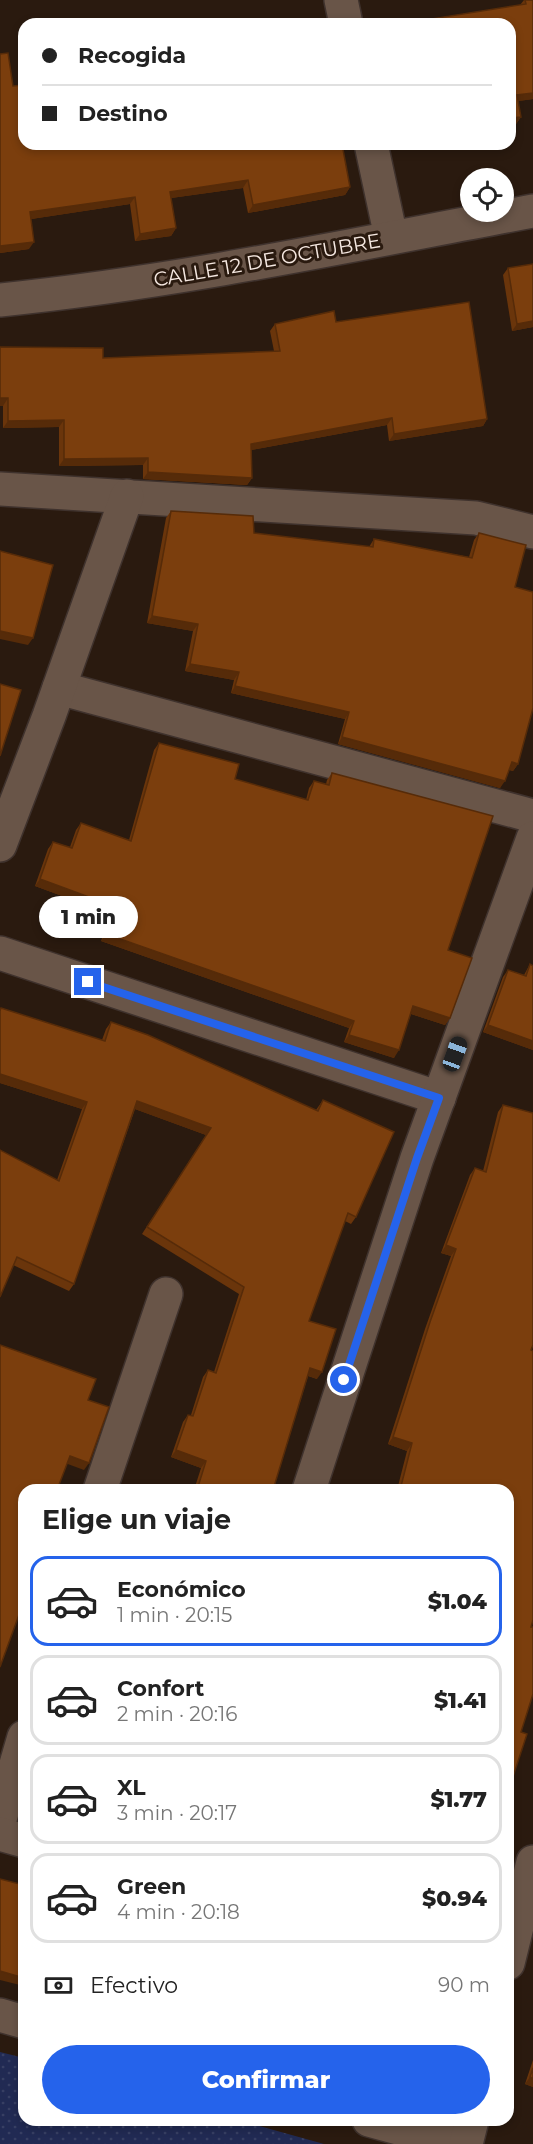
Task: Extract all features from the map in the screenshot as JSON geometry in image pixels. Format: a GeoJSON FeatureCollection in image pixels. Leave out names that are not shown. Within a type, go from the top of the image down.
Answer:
{"type":"FeatureCollection","features":[{"type":"Feature","properties":{"kind":"street"},"geometry":{"type":"LineString","coordinates":[[340,0],[344,18]]}},
{"type":"Feature","properties":{"kind":"street"},"geometry":{"type":"LineString","coordinates":[[372,150],[391,237]]}},
{"type":"Feature","properties":{"kind":"street","name":"CALLE 12 DE OCTUBRE"},"geometry":{"type":"LineString","coordinates":[[0,300],[88,291],[236,267],[533,211]]}},
{"type":"Feature","properties":{"kind":"street"},"geometry":{"type":"LineString","coordinates":[[0,489],[476,518],[533,532]]}},
{"type":"Feature","properties":{"kind":"street"},"geometry":{"type":"LineString","coordinates":[[0,845],[127,496]]}},
{"type":"Feature","properties":{"kind":"street"},"geometry":{"type":"LineString","coordinates":[[59,688],[533,816]]}},
{"type":"Feature","properties":{"kind":"street"},"geometry":{"type":"LineString","coordinates":[[311,1484],[414,1169],[533,838]]}},
{"type":"Feature","properties":{"kind":"street"},"geometry":{"type":"LineString","coordinates":[[0,953],[439,1098]]}},
{"type":"Feature","properties":{"kind":"street"},"geometry":{"type":"LineString","coordinates":[[102,1484],[166,1294]]}},
{"type":"Feature","properties":{"kind":"street"},"geometry":{"type":"LineString","coordinates":[[0,1819],[18,1758]]}},
{"type":"Feature","properties":{"kind":"street"},"geometry":{"type":"LineString","coordinates":[[0,1834],[18,1839]]}},
{"type":"Feature","properties":{"kind":"street"},"geometry":{"type":"LineString","coordinates":[[514,1939],[533,1862]]}},
{"type":"Feature","properties":{"kind":"street"},"geometry":{"type":"LineString","coordinates":[[0,2015],[18,2020]]}},
{"type":"Feature","properties":{"kind":"street"},"geometry":{"type":"LineString","coordinates":[[391,2126],[456,2144]]}},
{"type":"Feature","properties":{"kind":"street"},"geometry":{"type":"LineString","coordinates":[[466,2144],[470,2126]]}},
{"type":"Feature","properties":{"kind":"shaded area"},"geometry":{"type":"Polygon","coordinates":[[[0,2052],[18,2056],[18,2126],[260,2126],[324,2144],[0,2144],[0,2052]]]}},
{"type":"Feature","properties":{"kind":"building"},"geometry":{"type":"Polygon","coordinates":[[[525,0],[533,0],[533,93],[517,95],[521,117],[516,117],[516,18],[437,18],[526,4],[525,0]]]}},
{"type":"Feature","properties":{"kind":"building"},"geometry":{"type":"Polygon","coordinates":[[[8,53],[13,86],[18,86],[18,150],[343,150],[350,187],[253,205],[248,180],[170,192],[176,228],[140,234],[135,197],[30,212],[34,242],[0,246],[0,54],[8,53]]]}},
{"type":"Feature","properties":{"kind":"building"},"geometry":{"type":"Polygon","coordinates":[[[533,264],[533,321],[517,324],[508,268],[533,264]]]}},
{"type":"Feature","properties":{"kind":"building"},"geometry":{"type":"Polygon","coordinates":[[[469,302],[487,419],[394,434],[392,418],[251,444],[252,478],[148,472],[148,458],[64,459],[64,420],[8,421],[8,398],[0,398],[0,347],[103,348],[103,358],[280,351],[275,324],[334,311],[336,322],[469,302]]]}},
{"type":"Feature","properties":{"kind":"building"},"geometry":{"type":"Polygon","coordinates":[[[171,511],[253,516],[254,533],[373,547],[374,539],[472,558],[479,533],[526,545],[515,587],[533,592],[533,708],[518,764],[512,762],[505,781],[342,737],[349,712],[235,686],[239,672],[190,664],[198,624],[152,616],[171,511]]]}},
{"type":"Feature","properties":{"kind":"building"},"geometry":{"type":"Polygon","coordinates":[[[0,551],[53,565],[33,638],[0,631],[0,551]]]}},
{"type":"Feature","properties":{"kind":"building"},"geometry":{"type":"Polygon","coordinates":[[[0,684],[21,690],[0,756],[0,684]]]}},
{"type":"Feature","properties":{"kind":"building"},"geometry":{"type":"Polygon","coordinates":[[[159,743],[239,764],[235,779],[308,800],[314,781],[329,785],[332,773],[493,816],[448,950],[472,958],[450,1018],[413,1006],[399,1050],[349,1035],[354,1021],[106,934],[116,907],[40,879],[53,842],[72,848],[81,823],[131,841],[159,743]]]}},
{"type":"Feature","properties":{"kind":"building"},"geometry":{"type":"Polygon","coordinates":[[[530,964],[533,966],[533,1041],[488,1025],[508,970],[526,976],[530,964]]]}},
{"type":"Feature","properties":{"kind":"building"},"geometry":{"type":"Polygon","coordinates":[[[1,1008],[105,1041],[111,1022],[148,1035],[318,1111],[323,1100],[394,1132],[356,1217],[348,1213],[309,1321],[336,1329],[322,1372],[310,1368],[275,1484],[199,1484],[206,1461],[176,1450],[188,1415],[193,1416],[208,1370],[216,1373],[244,1287],[147,1227],[211,1128],[137,1101],[74,1284],[17,1257],[0,1297],[0,1150],[59,1181],[87,1102],[0,1074],[1,1008]]]}},
{"type":"Feature","properties":{"kind":"building"},"geometry":{"type":"Polygon","coordinates":[[[503,1105],[533,1113],[533,1345],[531,1350],[533,1351],[533,1620],[531,1627],[533,1627],[533,1694],[521,1732],[527,1734],[514,1774],[514,1484],[402,1484],[412,1443],[393,1437],[456,1249],[446,1245],[475,1168],[486,1172],[503,1105]]]}},
{"type":"Feature","properties":{"kind":"building"},"geometry":{"type":"Polygon","coordinates":[[[0,1345],[96,1379],[88,1400],[109,1407],[89,1463],[70,1456],[59,1484],[18,1484],[18,1618],[0,1667],[0,1345]]]}},
{"type":"Feature","properties":{"kind":"building"},"geometry":{"type":"Polygon","coordinates":[[[0,1879],[18,1884],[18,1976],[0,1971],[0,1879]]]}},
{"type":"Feature","properties":{"kind":"route"},"geometry":{"type":"LineString","coordinates":[[88,982],[439,1098],[344,1380]]}}]}
